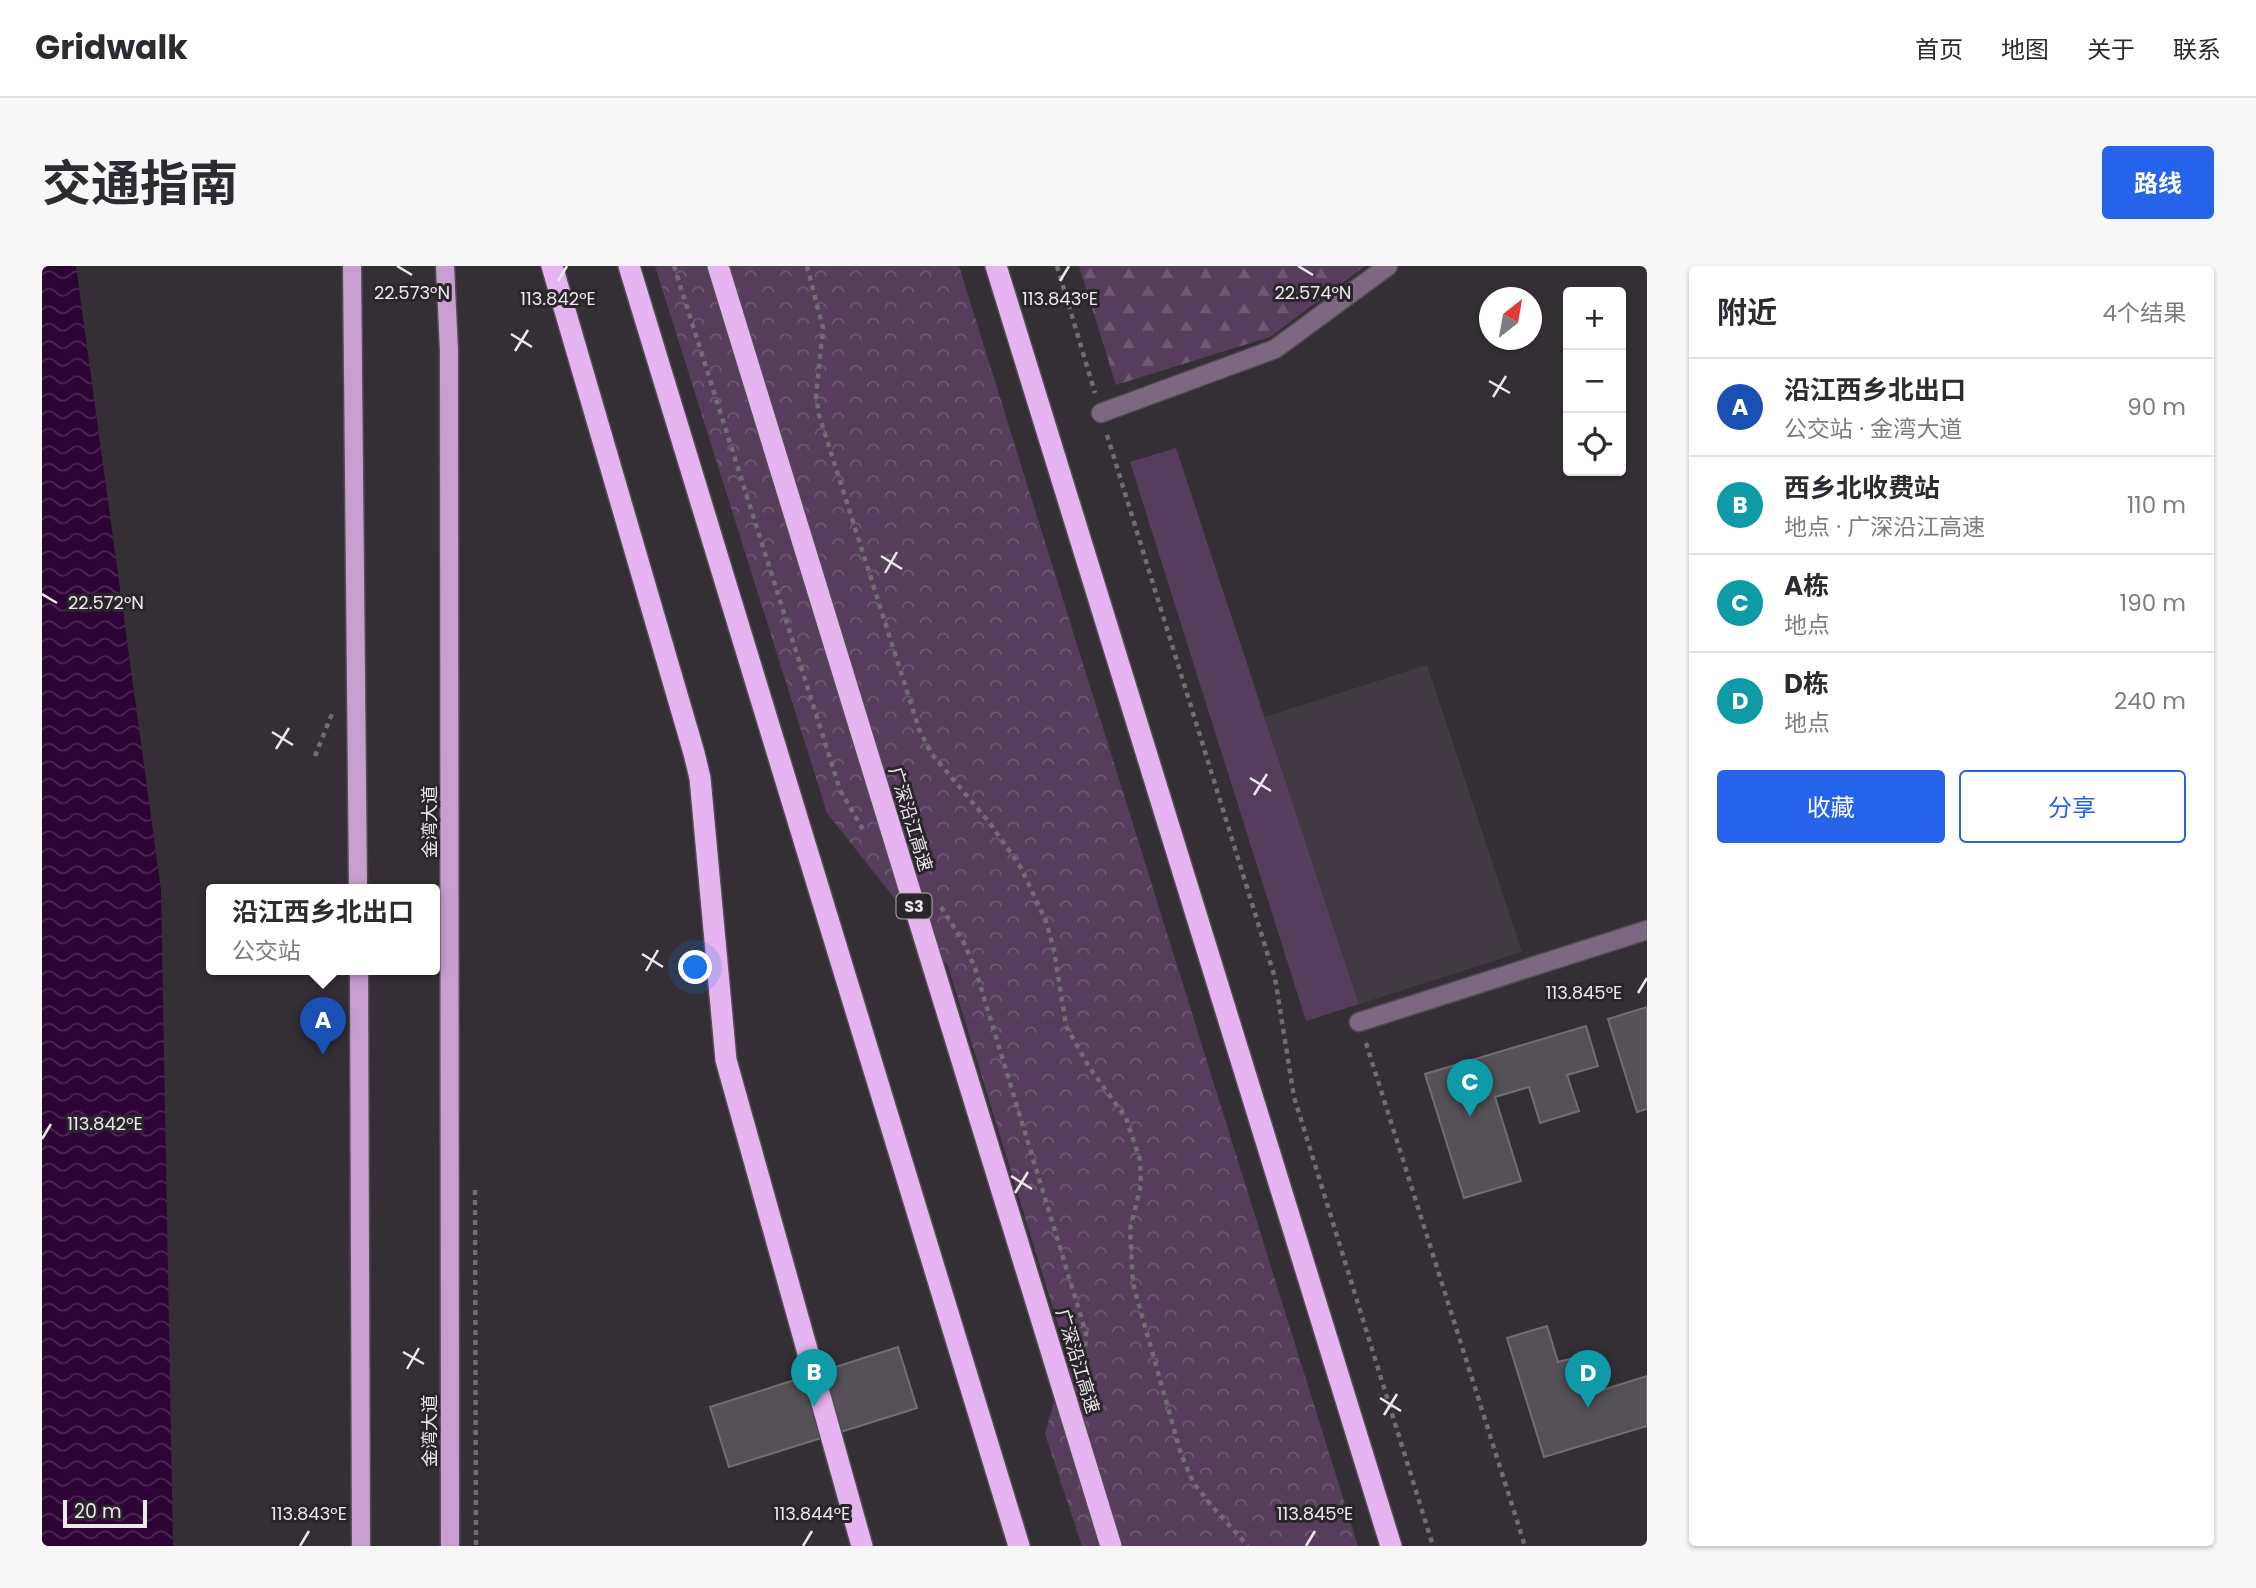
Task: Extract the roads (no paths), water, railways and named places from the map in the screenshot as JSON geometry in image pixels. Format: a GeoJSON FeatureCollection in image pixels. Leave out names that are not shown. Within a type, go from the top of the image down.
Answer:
{"type":"FeatureCollection","features":[{"type":"Feature","properties":{"kind":"highway"},"geometry":{"type":"LineString","coordinates":[[552,266],[694,753],[699,778],[726,1060],[862,1546]]}},
{"type":"Feature","properties":{"kind":"highway"},"geometry":{"type":"LineString","coordinates":[[629,266],[1018,1546]]}},
{"type":"Feature","properties":{"kind":"highway","name":"广深沿江高速"},"geometry":{"type":"LineString","coordinates":[[718,266],[1111,1546]]}},
{"type":"Feature","properties":{"kind":"highway"},"geometry":{"type":"LineString","coordinates":[[996,266],[1391,1546]]}},
{"type":"Feature","properties":{"kind":"main road"},"geometry":{"type":"LineString","coordinates":[[352,266],[358,884]]}},
{"type":"Feature","properties":{"kind":"main road","name":"金湾大道"},"geometry":{"type":"LineString","coordinates":[[446,269],[449,351],[450,1546]]}},
{"type":"Feature","properties":{"kind":"main road"},"geometry":{"type":"LineString","coordinates":[[359,975],[361,1546]]}},
{"type":"Feature","properties":{"kind":"lane"},"geometry":{"type":"LineString","coordinates":[[1101,413],[1275,349],[1391,267]]}},
{"type":"Feature","properties":{"kind":"lane"},"geometry":{"type":"LineString","coordinates":[[1359,1022],[1647,930]]}},
{"type":"Feature","properties":{"kind":"water"},"geometry":{"type":"Polygon","coordinates":[[[42,266],[76,266],[161,890],[173,1546],[42,1546],[42,266]]]}},
{"type":"Feature","properties":{"kind":"place","name":"沿江西乡北出口"},"geometry":{"type":"Point","coordinates":[323,1055]}},
{"type":"Feature","properties":{"kind":"place","name":"A栋"},"geometry":{"type":"Point","coordinates":[1470,1117]}},
{"type":"Feature","properties":{"kind":"place","name":"西乡北收费站"},"geometry":{"type":"Point","coordinates":[814,1407]}},
{"type":"Feature","properties":{"kind":"place","name":"D栋"},"geometry":{"type":"Point","coordinates":[1588,1408]}}]}
